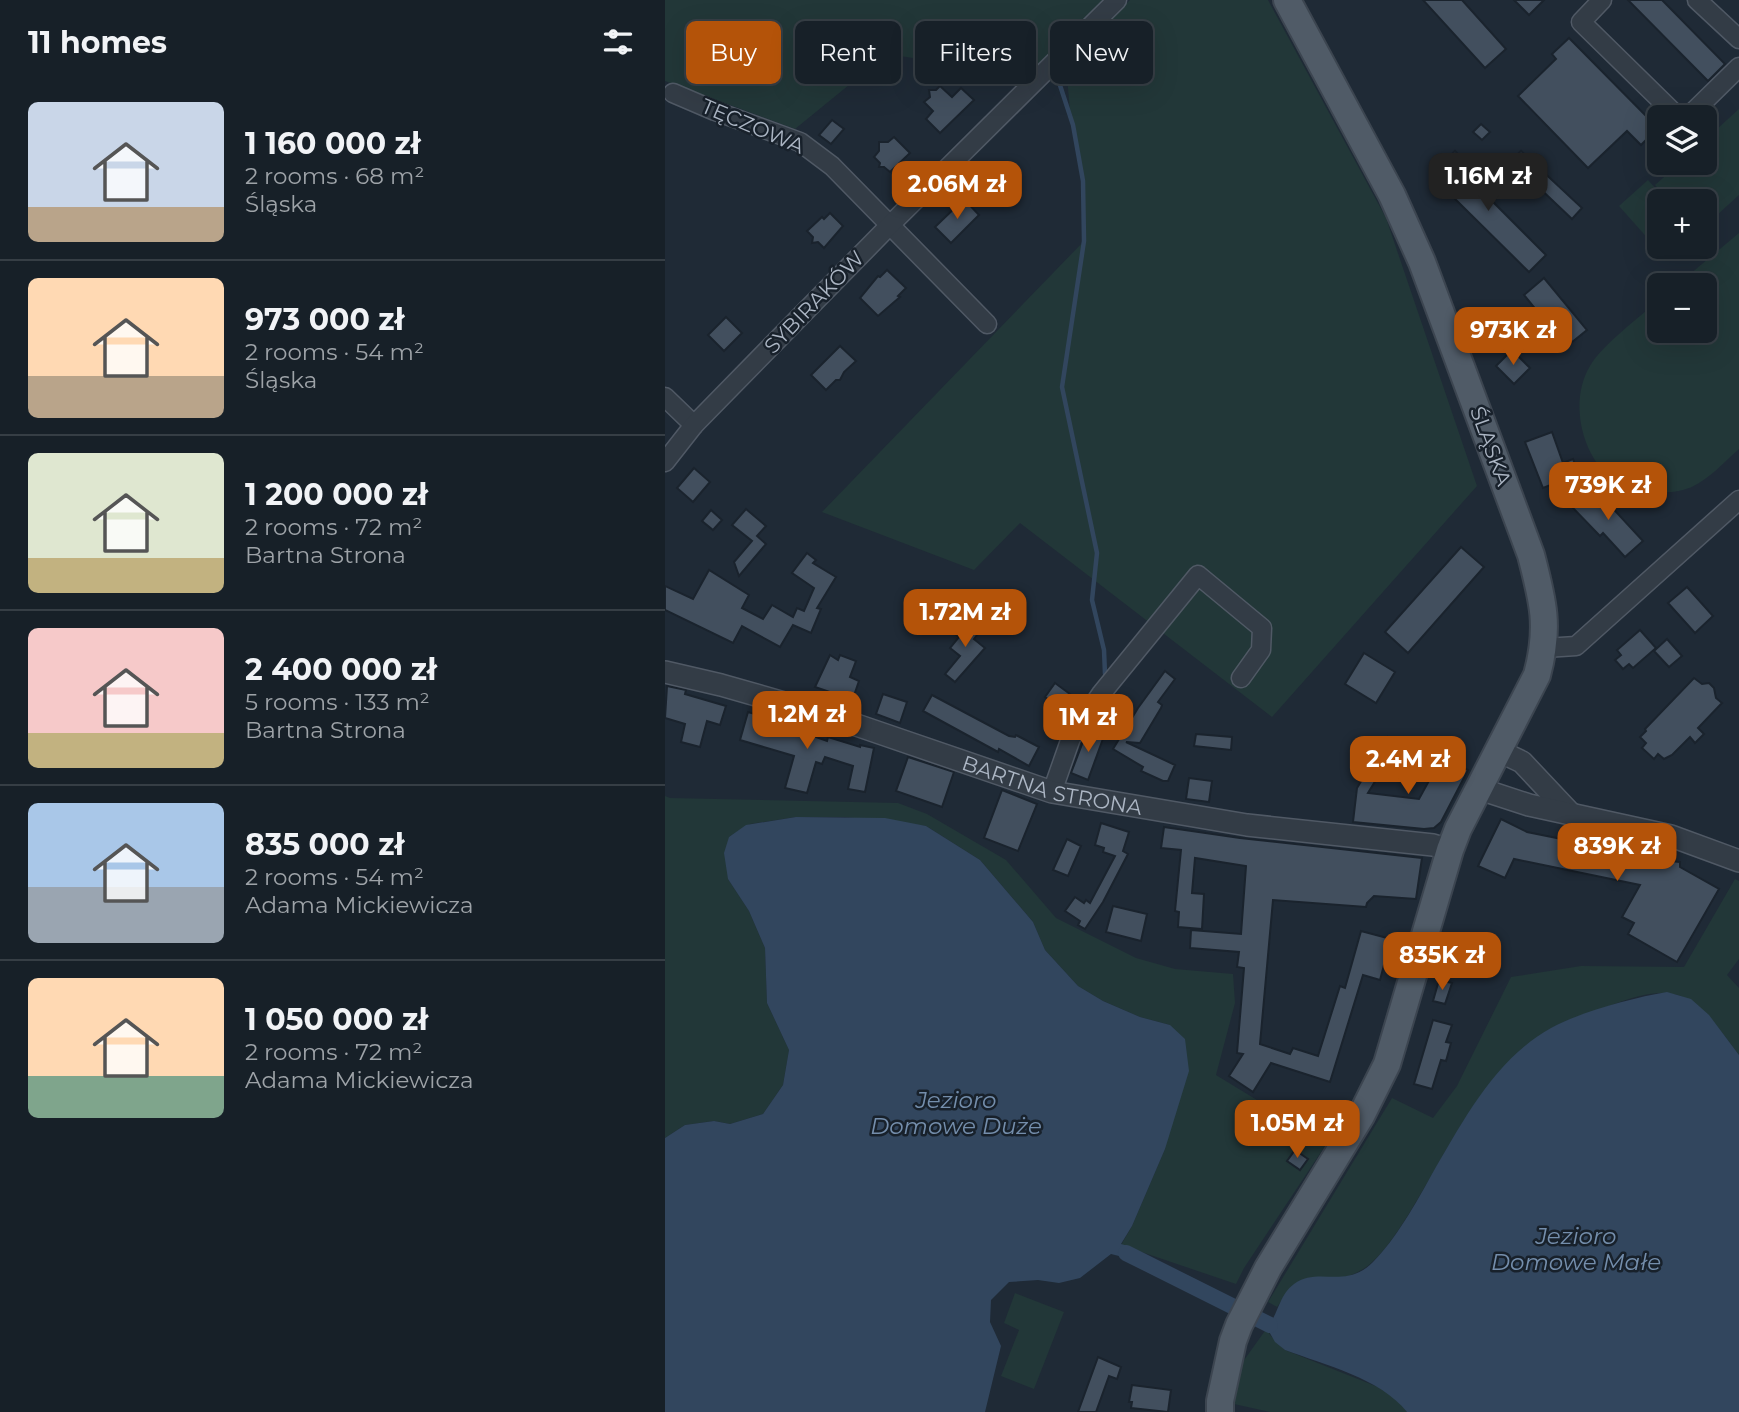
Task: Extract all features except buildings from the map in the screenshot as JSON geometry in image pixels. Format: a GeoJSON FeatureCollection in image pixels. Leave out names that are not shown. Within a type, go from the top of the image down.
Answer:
{"type":"FeatureCollection","features":[{"type":"Feature","properties":{"kind":"main road","name":"ŚLĄSKA"},"geometry":{"type":"LineString","coordinates":[[1220,1412],[1233,1340],[1239,1325],[1268,1268],[1361,1116],[1387,1064],[1450,850],[1458,829],[1537,674],[1545,648],[1544,604],[1531,555],[1422,262],[1392,195],[1287,0]]}},
{"type":"Feature","properties":{"kind":"street","name":"SYBIRAKÓW"},"geometry":{"type":"LineString","coordinates":[[665,462],[694,425],[890,225],[1117,0]]}},
{"type":"Feature","properties":{"kind":"street"},"geometry":{"type":"LineString","coordinates":[[1602,0],[1581,22],[1666,105]]}},
{"type":"Feature","properties":{"kind":"street"},"geometry":{"type":"LineString","coordinates":[[1697,0],[1739,39]]}},
{"type":"Feature","properties":{"kind":"street"},"geometry":{"type":"LineString","coordinates":[[1700,105],[1739,66]]}},
{"type":"Feature","properties":{"kind":"street","name":"TĘCZOWA"},"geometry":{"type":"LineString","coordinates":[[673,93],[800,142],[832,166],[987,324]]}},
{"type":"Feature","properties":{"kind":"street"},"geometry":{"type":"LineString","coordinates":[[665,397],[694,425]]}},
{"type":"Feature","properties":{"kind":"street"},"geometry":{"type":"LineString","coordinates":[[1545,648],[1576,646],[1739,500]]}},
{"type":"Feature","properties":{"kind":"street"},"geometry":{"type":"LineString","coordinates":[[1052,792],[1071,738],[1101,694],[1198,575],[1262,628],[1261,650],[1241,678]]}},
{"type":"Feature","properties":{"kind":"street","name":"BARTNA STRONA"},"geometry":{"type":"LineString","coordinates":[[665,672],[833,717],[1052,792],[1247,825],[1433,845],[1450,850]]}},
{"type":"Feature","properties":{"kind":"street"},"geometry":{"type":"LineString","coordinates":[[1499,751],[1522,762],[1570,813]]}},
{"type":"Feature","properties":{"kind":"street"},"geometry":{"type":"LineString","coordinates":[[1480,789],[1529,805],[1671,836],[1739,861]]}},
{"type":"Feature","properties":{"kind":"green space"},"geometry":{"type":"Polygon","coordinates":[[[665,0],[1106,0],[1085,21],[1050,21],[1050,55],[1036,69],[1036,21],[915,21],[915,58],[901,56],[901,21],[795,21],[795,84],[850,84],[795,129],[665,81],[665,0]]]}},
{"type":"Feature","properties":{"kind":"green space"},"geometry":{"type":"Polygon","coordinates":[[[1130,0],[1268,0],[1386,218],[1477,486],[1272,717],[1020,523],[974,570],[822,512],[1084,241],[1083,181],[1068,84],[1153,84],[1153,21],[1109,21],[1130,0]]]}},
{"type":"Feature","properties":{"kind":"green space"},"geometry":{"type":"Polygon","coordinates":[[[1739,109],[1739,195],[1717,215],[1717,189],[1659,189],[1655,185],[1666,175],[1717,175],[1717,129],[1739,109]]]}},
{"type":"Feature","properties":{"kind":"green space"},"geometry":{"type":"Polygon","coordinates":[[[1648,180],[1656,189],[1647,189],[1647,238],[1619,206],[1648,180]]]}},
{"type":"Feature","properties":{"kind":"green space"},"geometry":{"type":"Polygon","coordinates":[[[1739,233],[1739,449],[1706,479],[1683,490],[1654,492],[1623,485],[1607,475],[1590,452],[1584,438],[1579,408],[1584,379],[1603,349],[1647,310],[1647,343],[1717,343],[1717,273],[1691,273],[1708,259],[1717,259],[1717,251],[1739,233]]]}},
{"type":"Feature","properties":{"kind":"green space"},"geometry":{"type":"Polygon","coordinates":[[[665,796],[898,803],[927,814],[1006,860],[1056,918],[1136,958],[1175,969],[1233,974],[1235,1003],[1216,1075],[1327,1143],[1236,1284],[1121,1245],[1165,1149],[1170,1025],[1140,1017],[1103,1001],[1078,986],[1045,950],[1033,922],[980,860],[926,826],[845,817],[796,817],[750,824],[729,837],[728,879],[749,911],[765,948],[767,1003],[789,1050],[783,1085],[763,1114],[730,1124],[714,1121],[685,1125],[665,1138],[665,796]]]}},
{"type":"Feature","properties":{"kind":"green space"},"geometry":{"type":"Polygon","coordinates":[[[1735,879],[1739,881],[1739,959],[1727,975],[1739,988],[1739,1055],[1698,1007],[1686,998],[1671,994],[1654,993],[1634,997],[1557,1025],[1528,1044],[1492,1081],[1462,1123],[1399,1229],[1378,1256],[1354,1274],[1292,1286],[1277,1307],[1268,1302],[1392,1098],[1433,1118],[1457,1086],[1511,977],[1581,966],[1684,967],[1735,879]]]}},
{"type":"Feature","properties":{"kind":"green space"},"geometry":{"type":"Polygon","coordinates":[[[1015,1293],[1064,1312],[1034,1389],[1001,1376],[1019,1330],[1004,1323],[1015,1293]]]}},
{"type":"Feature","properties":{"kind":"green space"},"geometry":{"type":"Polygon","coordinates":[[[1267,1328],[1270,1335],[1285,1350],[1378,1387],[1397,1399],[1407,1412],[1270,1412],[1234,1404],[1242,1363],[1267,1328]]]}},
{"type":"Feature","properties":{"kind":"water","name":"Jezioro Domowe Duże"},"geometry":{"type":"Polygon","coordinates":[[[796,817],[885,818],[926,826],[980,860],[1033,922],[1045,950],[1078,986],[1103,1001],[1140,1017],[1170,1025],[1185,1039],[1189,1071],[1165,1149],[1132,1226],[1121,1244],[1128,1246],[1123,1257],[1111,1254],[1080,1278],[1059,1283],[1038,1280],[1009,1282],[991,1300],[990,1322],[1001,1346],[985,1412],[665,1412],[665,1138],[685,1125],[714,1121],[730,1124],[763,1114],[783,1085],[789,1050],[767,1003],[765,948],[749,911],[728,879],[724,853],[729,837],[746,825],[796,817]]]}},
{"type":"Feature","properties":{"kind":"water","name":"Jezioro Domowe Małe"},"geometry":{"type":"Polygon","coordinates":[[[1667,992],[1691,999],[1709,1015],[1739,1055],[1739,1412],[1407,1412],[1396,1400],[1367,1381],[1285,1350],[1275,1342],[1267,1328],[1285,1294],[1294,1284],[1313,1277],[1352,1275],[1373,1262],[1390,1243],[1482,1093],[1513,1056],[1551,1028],[1578,1016],[1667,992]]]}},
{"type":"Feature","properties":{"kind":"waterway"},"geometry":{"type":"LineString","coordinates":[[1060,84],[1073,125],[1083,181],[1084,241],[1062,387],[1097,553],[1092,600],[1104,650],[1105,674]]}},
{"type":"Feature","properties":{"kind":"waterway"},"geometry":{"type":"LineString","coordinates":[[1126,1253],[1270,1325]]}}]}
